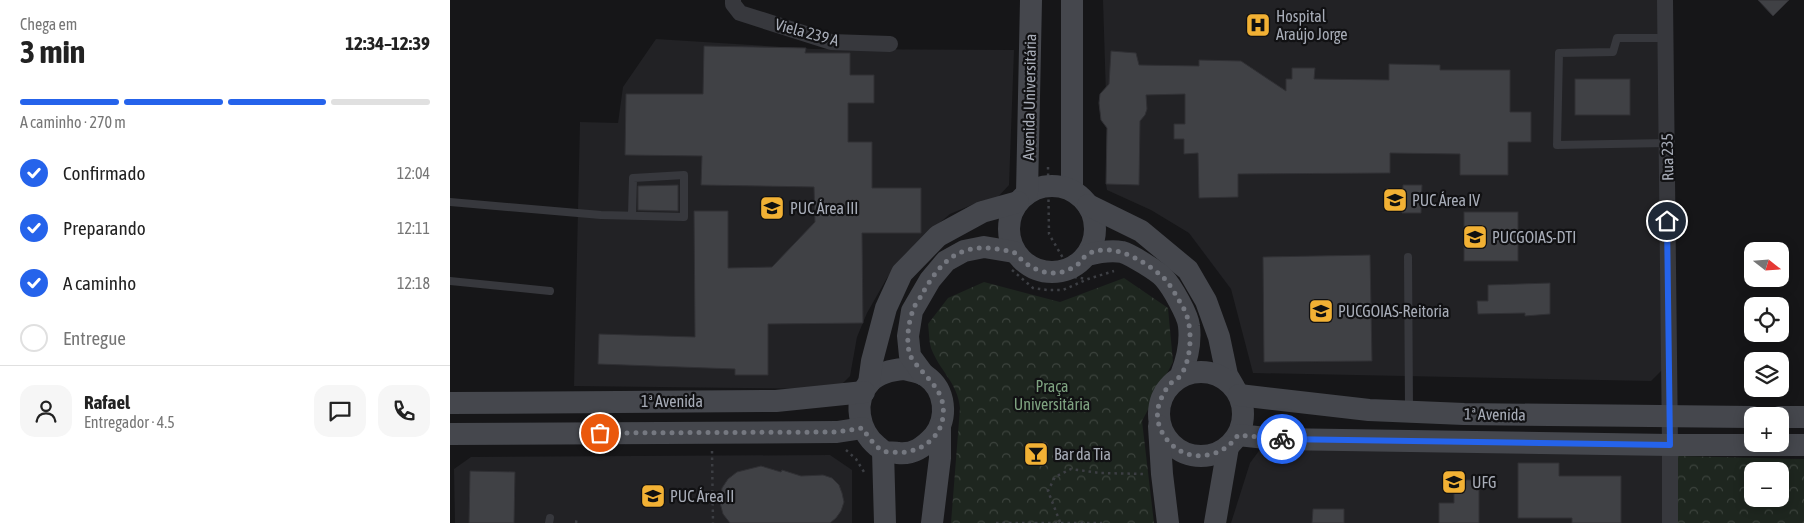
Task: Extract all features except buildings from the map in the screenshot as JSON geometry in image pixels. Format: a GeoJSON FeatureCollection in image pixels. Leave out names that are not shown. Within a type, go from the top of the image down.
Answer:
{"type":"FeatureCollection","features":[{"type":"Feature","properties":{"kind":"main road","name":"Avenida Universitária"},"geometry":{"type":"LineString","coordinates":[[1023,197],[1031,0]]}},
{"type":"Feature","properties":{"kind":"main road"},"geometry":{"type":"LineString","coordinates":[[932,523],[940,458],[940,428],[943,412],[941,396],[936,386],[924,375],[910,356],[908,336],[912,311],[930,280],[946,261],[964,251],[984,247],[1036,270],[1050,273],[1064,271],[1077,265],[1087,254],[1093,243],[1095,230],[1093,217],[1080,197],[1072,0]]}},
{"type":"Feature","properties":{"kind":"main road"},"geometry":{"type":"LineString","coordinates":[[940,428],[926,445],[915,451],[904,454],[883,451],[871,441],[862,428],[859,416],[860,403],[866,387],[886,308],[902,273],[938,236],[982,212],[1023,197],[1035,189],[1052,186],[1080,197],[1141,230],[1188,270],[1206,301],[1219,337],[1227,375],[1239,394],[1243,408],[1242,422],[1233,441],[1215,523]]}},
{"type":"Feature","properties":{"kind":"main road"},"geometry":{"type":"LineString","coordinates":[[1012,260],[1008,226],[1011,213],[1023,197]]}},
{"type":"Feature","properties":{"kind":"main road"},"geometry":{"type":"LineString","coordinates":[[1087,254],[1102,251],[1122,252],[1130,255],[1164,278],[1185,310],[1190,325],[1188,358],[1162,396],[1155,419],[1168,523]]}},
{"type":"Feature","properties":{"kind":"main road"},"geometry":{"type":"LineString","coordinates":[[866,387],[889,370],[904,369],[924,375]]}},
{"type":"Feature","properties":{"kind":"main road"},"geometry":{"type":"LineString","coordinates":[[1174,380],[1194,371],[1207,371],[1220,375],[1231,383],[1239,394]]}},
{"type":"Feature","properties":{"kind":"main road","name":"1ª Avenida"},"geometry":{"type":"LineString","coordinates":[[450,403],[776,401],[866,387]]}},
{"type":"Feature","properties":{"kind":"main road","name":"1ª Avenida"},"geometry":{"type":"LineString","coordinates":[[1239,394],[1369,410],[1744,417]]}},
{"type":"Feature","properties":{"kind":"main road"},"geometry":{"type":"LineString","coordinates":[[758,401],[759,432]]}},
{"type":"Feature","properties":{"kind":"main road"},"geometry":{"type":"LineString","coordinates":[[1789,417],[1804,417]]}},
{"type":"Feature","properties":{"kind":"main road"},"geometry":{"type":"LineString","coordinates":[[1155,419],[1165,438],[1175,448],[1188,454],[1202,456],[1215,454],[1233,441]]}},
{"type":"Feature","properties":{"kind":"main road","name":"1ª Avenida"},"geometry":{"type":"LineString","coordinates":[[450,434],[837,432],[862,428]]}},
{"type":"Feature","properties":{"kind":"main road","name":"1ª Avenida"},"geometry":{"type":"LineString","coordinates":[[1233,441],[1276,439],[1670,445],[1804,445]]}},
{"type":"Feature","properties":{"kind":"main road"},"geometry":{"type":"LineString","coordinates":[[883,451],[885,523]]}},
{"type":"Feature","properties":{"kind":"street","name":"Viela 239 A"},"geometry":{"type":"LineString","coordinates":[[733,0],[733,4],[740,13],[831,42],[890,44]]}},
{"type":"Feature","properties":{"kind":"street","name":"Rua 235"},"geometry":{"type":"LineString","coordinates":[[1665,0],[1670,523]]}},
{"type":"Feature","properties":{"kind":"lane"},"geometry":{"type":"LineString","coordinates":[[1665,38],[1617,38],[1613,52],[1559,53],[1557,145],[1666,143]]}},
{"type":"Feature","properties":{"kind":"lane"},"geometry":{"type":"LineString","coordinates":[[450,202],[601,215],[684,217],[684,175],[633,178],[632,215]]}},
{"type":"Feature","properties":{"kind":"lane"},"geometry":{"type":"LineString","coordinates":[[1408,257],[1409,411]]}},
{"type":"Feature","properties":{"kind":"lane"},"geometry":{"type":"LineString","coordinates":[[450,281],[550,291]]}},
{"type":"Feature","properties":{"kind":"path"},"geometry":{"type":"LineString","coordinates":[[1012,260],[1033,288],[1047,290],[1063,290],[1088,279],[1119,270]]}},
{"type":"Feature","properties":{"kind":"path"},"geometry":{"type":"LineString","coordinates":[[1155,419],[1157,399],[1174,380]]}},
{"type":"Feature","properties":{"kind":"path"},"geometry":{"type":"LineString","coordinates":[[712,432],[713,523]]}},
{"type":"Feature","properties":{"kind":"path"},"geometry":{"type":"LineString","coordinates":[[838,450],[847,450],[856,459],[863,468],[864,476]]}},
{"type":"Feature","properties":{"kind":"path"},"geometry":{"type":"LineString","coordinates":[[1060,522],[1048,491],[1055,477],[1071,469],[1100,473],[1146,474]]}},
{"type":"Feature","properties":{"kind":"path"},"geometry":{"type":"LineString","coordinates":[[576,523],[577,517]]}},
{"type":"Feature","properties":{"kind":"path"},"geometry":{"type":"LineString","coordinates":[[996,523],[1102,523]]}},
{"type":"Feature","properties":{"kind":"shaded area","name":"PUC Área IV"},"geometry":{"type":"Polygon","coordinates":[[[1103,0],[1660,0],[1662,370],[1651,381],[1253,373],[1231,289],[1189,233],[1151,210],[1107,190],[1103,0]]]}},
{"type":"Feature","properties":{"kind":"shaded area","name":"PUC Área III"},"geometry":{"type":"Polygon","coordinates":[[[656,39],[814,49],[1014,50],[1009,185],[997,198],[981,201],[950,214],[918,241],[887,278],[867,313],[857,337],[850,376],[837,389],[574,386],[580,122],[618,123],[623,87],[656,39]]]}},
{"type":"Feature","properties":{"kind":"shaded area","name":"UFG"},"geometry":{"type":"Polygon","coordinates":[[[1264,444],[1664,452],[1664,523],[1231,523],[1250,463],[1264,444]]]}},
{"type":"Feature","properties":{"kind":"shaded area","name":"PUC Área II"},"geometry":{"type":"Polygon","coordinates":[[[830,455],[852,470],[852,523],[455,523],[454,469],[471,457],[830,455]]]}},
{"type":"Feature","properties":{"kind":"green space","name":"Praça Universitária"},"geometry":{"type":"Polygon","coordinates":[[[1124,278],[1168,308],[1173,362],[1142,421],[1154,523],[951,523],[960,408],[959,399],[934,356],[929,339],[928,324],[948,298],[984,282],[1060,302],[1124,278]]]}},
{"type":"Feature","properties":{"kind":"green space"},"geometry":{"type":"Polygon","coordinates":[[[1678,456],[1804,459],[1804,523],[1676,523],[1678,456]]]}},
{"type":"Feature","properties":{"kind":"way so far"},"geometry":{"type":"LineString","coordinates":[[600,433],[837,432],[862,428],[871,441],[883,451],[904,454],[915,451],[926,445],[940,428],[943,406],[936,386],[924,375],[910,356],[908,336],[912,311],[930,280],[946,261],[964,251],[984,247],[1014,252],[1023,263],[1036,270],[1050,273],[1064,271],[1077,265],[1087,254],[1102,251],[1122,252],[1130,255],[1164,278],[1185,310],[1190,325],[1188,358],[1181,376],[1170,384],[1162,396],[1158,410],[1159,425],[1165,438],[1175,448],[1188,454],[1202,456],[1215,454],[1228,447],[1238,435],[1282,439]]}},
{"type":"Feature","properties":{"kind":"place","name":"Hospital Araújo Jorge"},"geometry":{"type":"Point","coordinates":[1258,25]}},
{"type":"Feature","properties":{"kind":"place","name":"PUC Área IV"},"geometry":{"type":"Point","coordinates":[1395,200]}},
{"type":"Feature","properties":{"kind":"place","name":"PUC Área III"},"geometry":{"type":"Point","coordinates":[772,208]}},
{"type":"Feature","properties":{"kind":"place","name":"PUCGOIAS-DTI"},"geometry":{"type":"Point","coordinates":[1475,237]}},
{"type":"Feature","properties":{"kind":"place","name":"PUCGOIAS-Reitoria"},"geometry":{"type":"Point","coordinates":[1321,311]}},
{"type":"Feature","properties":{"kind":"place","name":"Bar da Tia"},"geometry":{"type":"Point","coordinates":[1036,454]}},
{"type":"Feature","properties":{"kind":"place","name":"UFG"},"geometry":{"type":"Point","coordinates":[1454,482]}},
{"type":"Feature","properties":{"kind":"place","name":"PUC Área II"},"geometry":{"type":"Point","coordinates":[653,496]}},
{"type":"Feature","properties":{"kind":"route"},"geometry":{"type":"LineString","coordinates":[[1282,439],[1670,445],[1667,221]]}}]}
